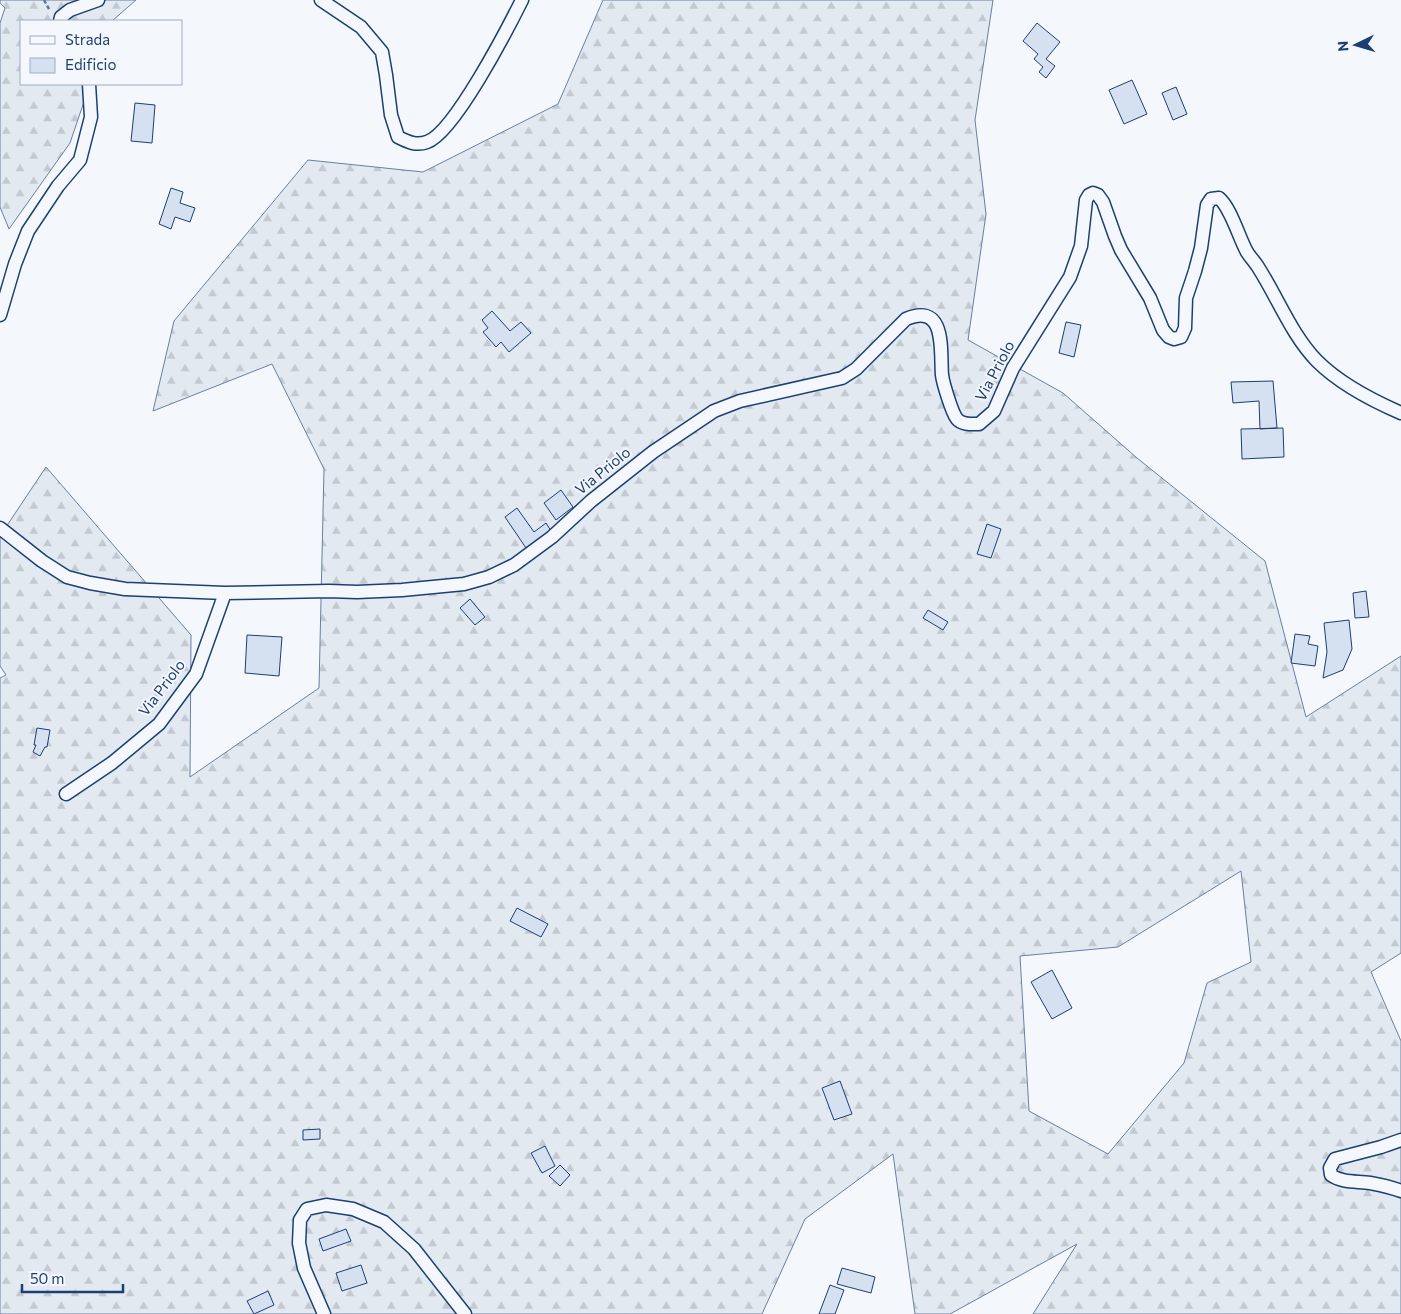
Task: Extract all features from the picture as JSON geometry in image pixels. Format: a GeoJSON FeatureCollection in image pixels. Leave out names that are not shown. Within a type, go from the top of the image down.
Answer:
{"type":"FeatureCollection","features":[{"type":"Feature","properties":{"kind":"street"},"geometry":{"type":"LineString","coordinates":[[60,20],[61,17],[70,10],[98,0]]}},
{"type":"Feature","properties":{"kind":"street"},"geometry":{"type":"LineString","coordinates":[[321,0],[361,27],[382,52],[391,115],[398,138],[414,144],[428,142],[443,131],[489,62],[522,0]]}},
{"type":"Feature","properties":{"kind":"street"},"geometry":{"type":"LineString","coordinates":[[0,315],[15,264],[28,230],[58,186],[80,160],[91,117],[89,85]]}},
{"type":"Feature","properties":{"kind":"street","name":"Via Priolo"},"geometry":{"type":"LineString","coordinates":[[0,528],[42,561],[67,577],[125,589],[225,592],[357,592],[464,584],[489,577],[514,565],[552,537],[591,501],[653,452],[714,411],[740,401],[842,378],[856,369],[906,318],[918,314],[930,318],[939,330],[941,337],[942,377],[957,419],[965,424],[979,424],[994,411],[1013,368],[1070,277],[1081,246],[1086,200],[1093,193],[1098,195],[1102,202],[1114,236],[1150,298],[1163,330],[1169,337],[1179,338],[1184,333],[1186,298],[1201,248],[1207,205],[1211,199],[1219,198],[1226,206],[1242,243],[1258,267],[1280,308],[1316,360],[1343,382],[1401,413]]}},
{"type":"Feature","properties":{"kind":"street","name":"Via Priolo"},"geometry":{"type":"LineString","coordinates":[[66,794],[112,763],[159,724],[196,674],[225,592]]}},
{"type":"Feature","properties":{"kind":"street"},"geometry":{"type":"LineString","coordinates":[[1401,1140],[1335,1159],[1330,1168],[1331,1175],[1336,1179],[1368,1182],[1401,1191]]}},
{"type":"Feature","properties":{"kind":"street"},"geometry":{"type":"LineString","coordinates":[[324,1314],[304,1268],[299,1243],[300,1220],[307,1208],[326,1205],[353,1208],[384,1222],[414,1249],[465,1314]]}},
{"type":"Feature","properties":{"kind":"green space"},"geometry":{"type":"Polygon","coordinates":[[[0,0],[136,0],[113,20],[20,20],[20,85],[90,85],[70,143],[9,229],[0,207],[0,23],[5,8],[0,3],[0,0]]]}},
{"type":"Feature","properties":{"kind":"green space"},"geometry":{"type":"Polygon","coordinates":[[[603,0],[993,0],[975,120],[986,214],[968,340],[1063,393],[1137,458],[1265,561],[1306,717],[1401,656],[1401,953],[1371,972],[1401,1041],[1401,1314],[1033,1314],[1077,1244],[950,1314],[915,1314],[893,1154],[805,1219],[762,1314],[0,1314],[0,678],[6,675],[0,666],[0,536],[46,467],[191,635],[190,777],[319,688],[324,469],[272,364],[153,411],[174,321],[308,160],[423,172],[558,104],[603,0]],[[1241,871],[1118,947],[1020,956],[1029,1111],[1108,1154],[1184,1063],[1207,983],[1251,962],[1241,871]]]}},
{"type":"Feature","properties":{"kind":"building"},"geometry":{"type":"Polygon","coordinates":[[[1037,23],[1060,42],[1046,59],[1055,66],[1046,78],[1039,72],[1043,67],[1034,59],[1038,54],[1023,41],[1037,23]]]}},
{"type":"Feature","properties":{"kind":"building"},"geometry":{"type":"Polygon","coordinates":[[[1132,80],[1147,114],[1124,124],[1109,90],[1132,80]]]}},
{"type":"Feature","properties":{"kind":"building"},"geometry":{"type":"Polygon","coordinates":[[[1176,87],[1187,114],[1173,120],[1162,93],[1176,87]]]}},
{"type":"Feature","properties":{"kind":"building"},"geometry":{"type":"Polygon","coordinates":[[[135,103],[155,105],[152,143],[131,141],[135,103]]]}},
{"type":"Feature","properties":{"kind":"building"},"geometry":{"type":"Polygon","coordinates":[[[171,188],[183,192],[180,203],[195,208],[190,222],[175,217],[171,229],[159,224],[171,188]]]}},
{"type":"Feature","properties":{"kind":"building"},"geometry":{"type":"Polygon","coordinates":[[[492,311],[510,331],[521,322],[531,333],[509,352],[501,342],[496,347],[483,332],[488,328],[482,320],[492,311]]]}},
{"type":"Feature","properties":{"kind":"building"},"geometry":{"type":"Polygon","coordinates":[[[1066,322],[1081,325],[1074,357],[1059,353],[1066,322]]]}},
{"type":"Feature","properties":{"kind":"building"},"geometry":{"type":"Polygon","coordinates":[[[1273,381],[1277,428],[1260,429],[1259,401],[1233,403],[1231,382],[1273,381]]]}},
{"type":"Feature","properties":{"kind":"building"},"geometry":{"type":"Polygon","coordinates":[[[1283,428],[1284,457],[1242,459],[1241,429],[1283,428]]]}},
{"type":"Feature","properties":{"kind":"building"},"geometry":{"type":"Polygon","coordinates":[[[561,490],[573,507],[556,520],[544,503],[561,490]]]}},
{"type":"Feature","properties":{"kind":"building"},"geometry":{"type":"Polygon","coordinates":[[[517,508],[534,532],[546,523],[551,531],[526,548],[505,517],[517,508]]]}},
{"type":"Feature","properties":{"kind":"building"},"geometry":{"type":"Polygon","coordinates":[[[987,524],[1001,529],[991,558],[977,554],[987,524]]]}},
{"type":"Feature","properties":{"kind":"building"},"geometry":{"type":"Polygon","coordinates":[[[1366,591],[1369,617],[1355,618],[1353,593],[1366,591]]]}},
{"type":"Feature","properties":{"kind":"building"},"geometry":{"type":"Polygon","coordinates":[[[470,599],[485,617],[475,625],[460,608],[470,599]]]}},
{"type":"Feature","properties":{"kind":"building"},"geometry":{"type":"Polygon","coordinates":[[[928,610],[948,622],[943,630],[923,618],[928,610]]]}},
{"type":"Feature","properties":{"kind":"building"},"geometry":{"type":"Polygon","coordinates":[[[1349,620],[1352,649],[1343,670],[1323,678],[1327,652],[1324,623],[1349,620]]]}},
{"type":"Feature","properties":{"kind":"building"},"geometry":{"type":"Polygon","coordinates":[[[1295,634],[1310,636],[1308,644],[1318,646],[1315,666],[1291,663],[1295,634]]]}},
{"type":"Feature","properties":{"kind":"building"},"geometry":{"type":"Polygon","coordinates":[[[247,635],[282,637],[279,676],[245,673],[247,635]]]}},
{"type":"Feature","properties":{"kind":"building"},"geometry":{"type":"Polygon","coordinates":[[[37,728],[50,730],[47,747],[45,747],[40,756],[33,752],[36,745],[34,745],[37,728]]]}},
{"type":"Feature","properties":{"kind":"building"},"geometry":{"type":"Polygon","coordinates":[[[517,908],[548,924],[541,937],[510,921],[517,908]]]}},
{"type":"Feature","properties":{"kind":"building"},"geometry":{"type":"Polygon","coordinates":[[[1052,970],[1072,1008],[1052,1019],[1031,982],[1052,970]]]}},
{"type":"Feature","properties":{"kind":"building"},"geometry":{"type":"Polygon","coordinates":[[[840,1081],[852,1114],[834,1120],[822,1088],[840,1081]]]}},
{"type":"Feature","properties":{"kind":"building"},"geometry":{"type":"Polygon","coordinates":[[[320,1129],[320,1139],[303,1140],[303,1130],[320,1129]]]}},
{"type":"Feature","properties":{"kind":"building"},"geometry":{"type":"Polygon","coordinates":[[[545,1146],[555,1166],[542,1173],[531,1153],[545,1146]]]}},
{"type":"Feature","properties":{"kind":"building"},"geometry":{"type":"Polygon","coordinates":[[[560,1165],[570,1175],[560,1186],[549,1176],[560,1165]]]}},
{"type":"Feature","properties":{"kind":"building"},"geometry":{"type":"Polygon","coordinates":[[[346,1229],[351,1241],[323,1251],[319,1239],[346,1229]]]}},
{"type":"Feature","properties":{"kind":"building"},"geometry":{"type":"Polygon","coordinates":[[[361,1265],[367,1283],[342,1291],[336,1273],[361,1265]]]}},
{"type":"Feature","properties":{"kind":"building"},"geometry":{"type":"Polygon","coordinates":[[[842,1268],[875,1277],[871,1293],[837,1284],[842,1268]]]}},
{"type":"Feature","properties":{"kind":"building"},"geometry":{"type":"Polygon","coordinates":[[[830,1285],[844,1290],[835,1314],[819,1314],[830,1285]]]}},
{"type":"Feature","properties":{"kind":"building"},"geometry":{"type":"Polygon","coordinates":[[[268,1291],[274,1305],[254,1314],[247,1301],[268,1291]]]}}]}
